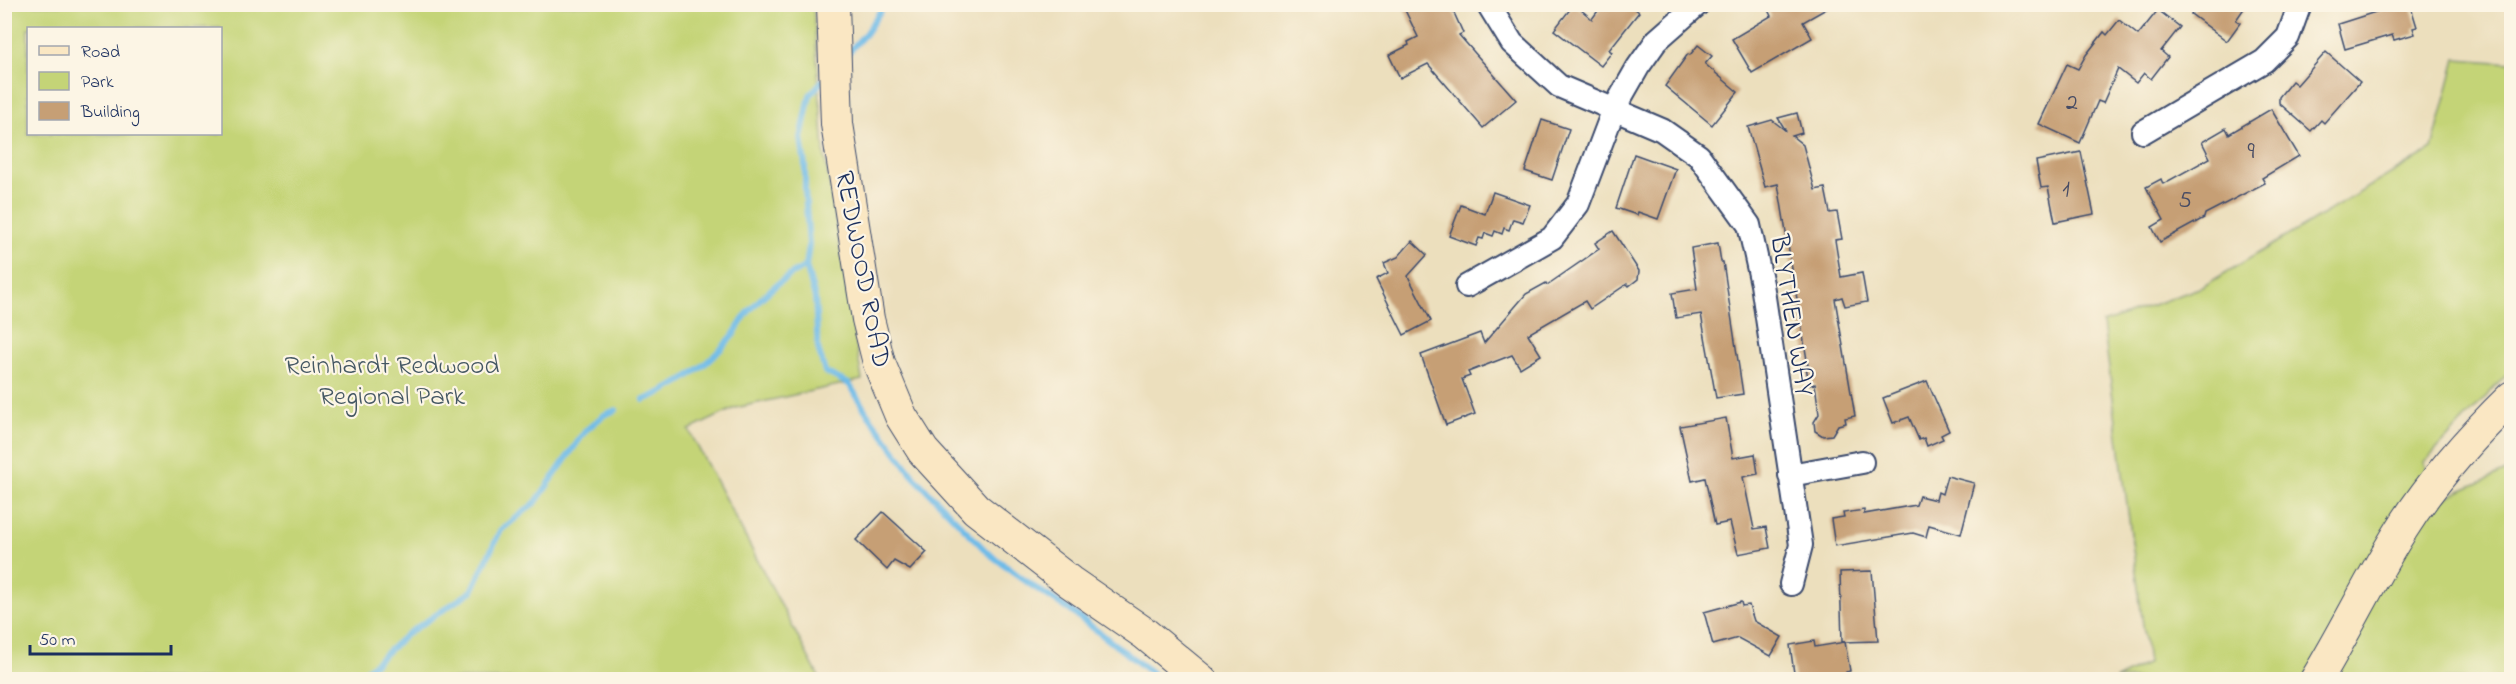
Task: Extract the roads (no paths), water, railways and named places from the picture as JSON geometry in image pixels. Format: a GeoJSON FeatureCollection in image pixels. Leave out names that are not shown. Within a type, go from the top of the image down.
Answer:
{"type":"FeatureCollection","features":[{"type":"Feature","properties":{"kind":"main road","name":"REDWOOD ROAD"},"geometry":{"type":"LineString","coordinates":[[833,4],[837,124],[868,319],[879,363],[901,416],[923,452],[976,509],[1070,582],[1144,633],[1201,680]]}},
{"type":"Feature","properties":{"kind":"main road"},"geometry":{"type":"LineString","coordinates":[[2316,680],[2401,530],[2440,476],[2511,397]]}},
{"type":"Feature","properties":{"kind":"street","name":"BLYTHEN WAY"},"geometry":{"type":"LineString","coordinates":[[1488,4],[1512,43],[1559,86],[1662,130],[1699,156],[1749,225],[1762,284],[1801,545],[1791,584]]}},
{"type":"Feature","properties":{"kind":"street"},"geometry":{"type":"LineString","coordinates":[[1467,286],[1552,238],[1578,204],[1614,109],[1658,40],[1698,4]]}},
{"type":"Feature","properties":{"kind":"street"},"geometry":{"type":"LineString","coordinates":[[2143,132],[2264,61],[2288,37],[2300,4]]}},
{"type":"Feature","properties":{"kind":"street"},"geometry":{"type":"LineString","coordinates":[[1790,475],[1862,462]]}},
{"type":"Feature","properties":{"kind":"waterway"},"geometry":{"type":"LineString","coordinates":[[846,55],[865,34],[885,4]]}},
{"type":"Feature","properties":{"kind":"waterway"},"geometry":{"type":"LineString","coordinates":[[822,81],[810,95],[801,138],[805,165],[809,245],[806,266],[815,298],[818,348],[825,372],[849,384],[867,413],[916,479],[987,552],[1071,611],[1161,680]]}},
{"type":"Feature","properties":{"kind":"waterway"},"geometry":{"type":"LineString","coordinates":[[644,400],[668,389],[701,367],[730,339],[749,312],[764,296],[784,279],[806,266]]}},
{"type":"Feature","properties":{"kind":"waterway"},"geometry":{"type":"LineString","coordinates":[[353,680],[407,634],[472,591],[500,531],[536,502],[586,430],[604,415],[616,410]]}},
{"type":"Feature","properties":{"kind":"park label","name":"Reinhardt Redwood Regional Park"},"geometry":{"type":"Point","coordinates":[392,380]}}]}
